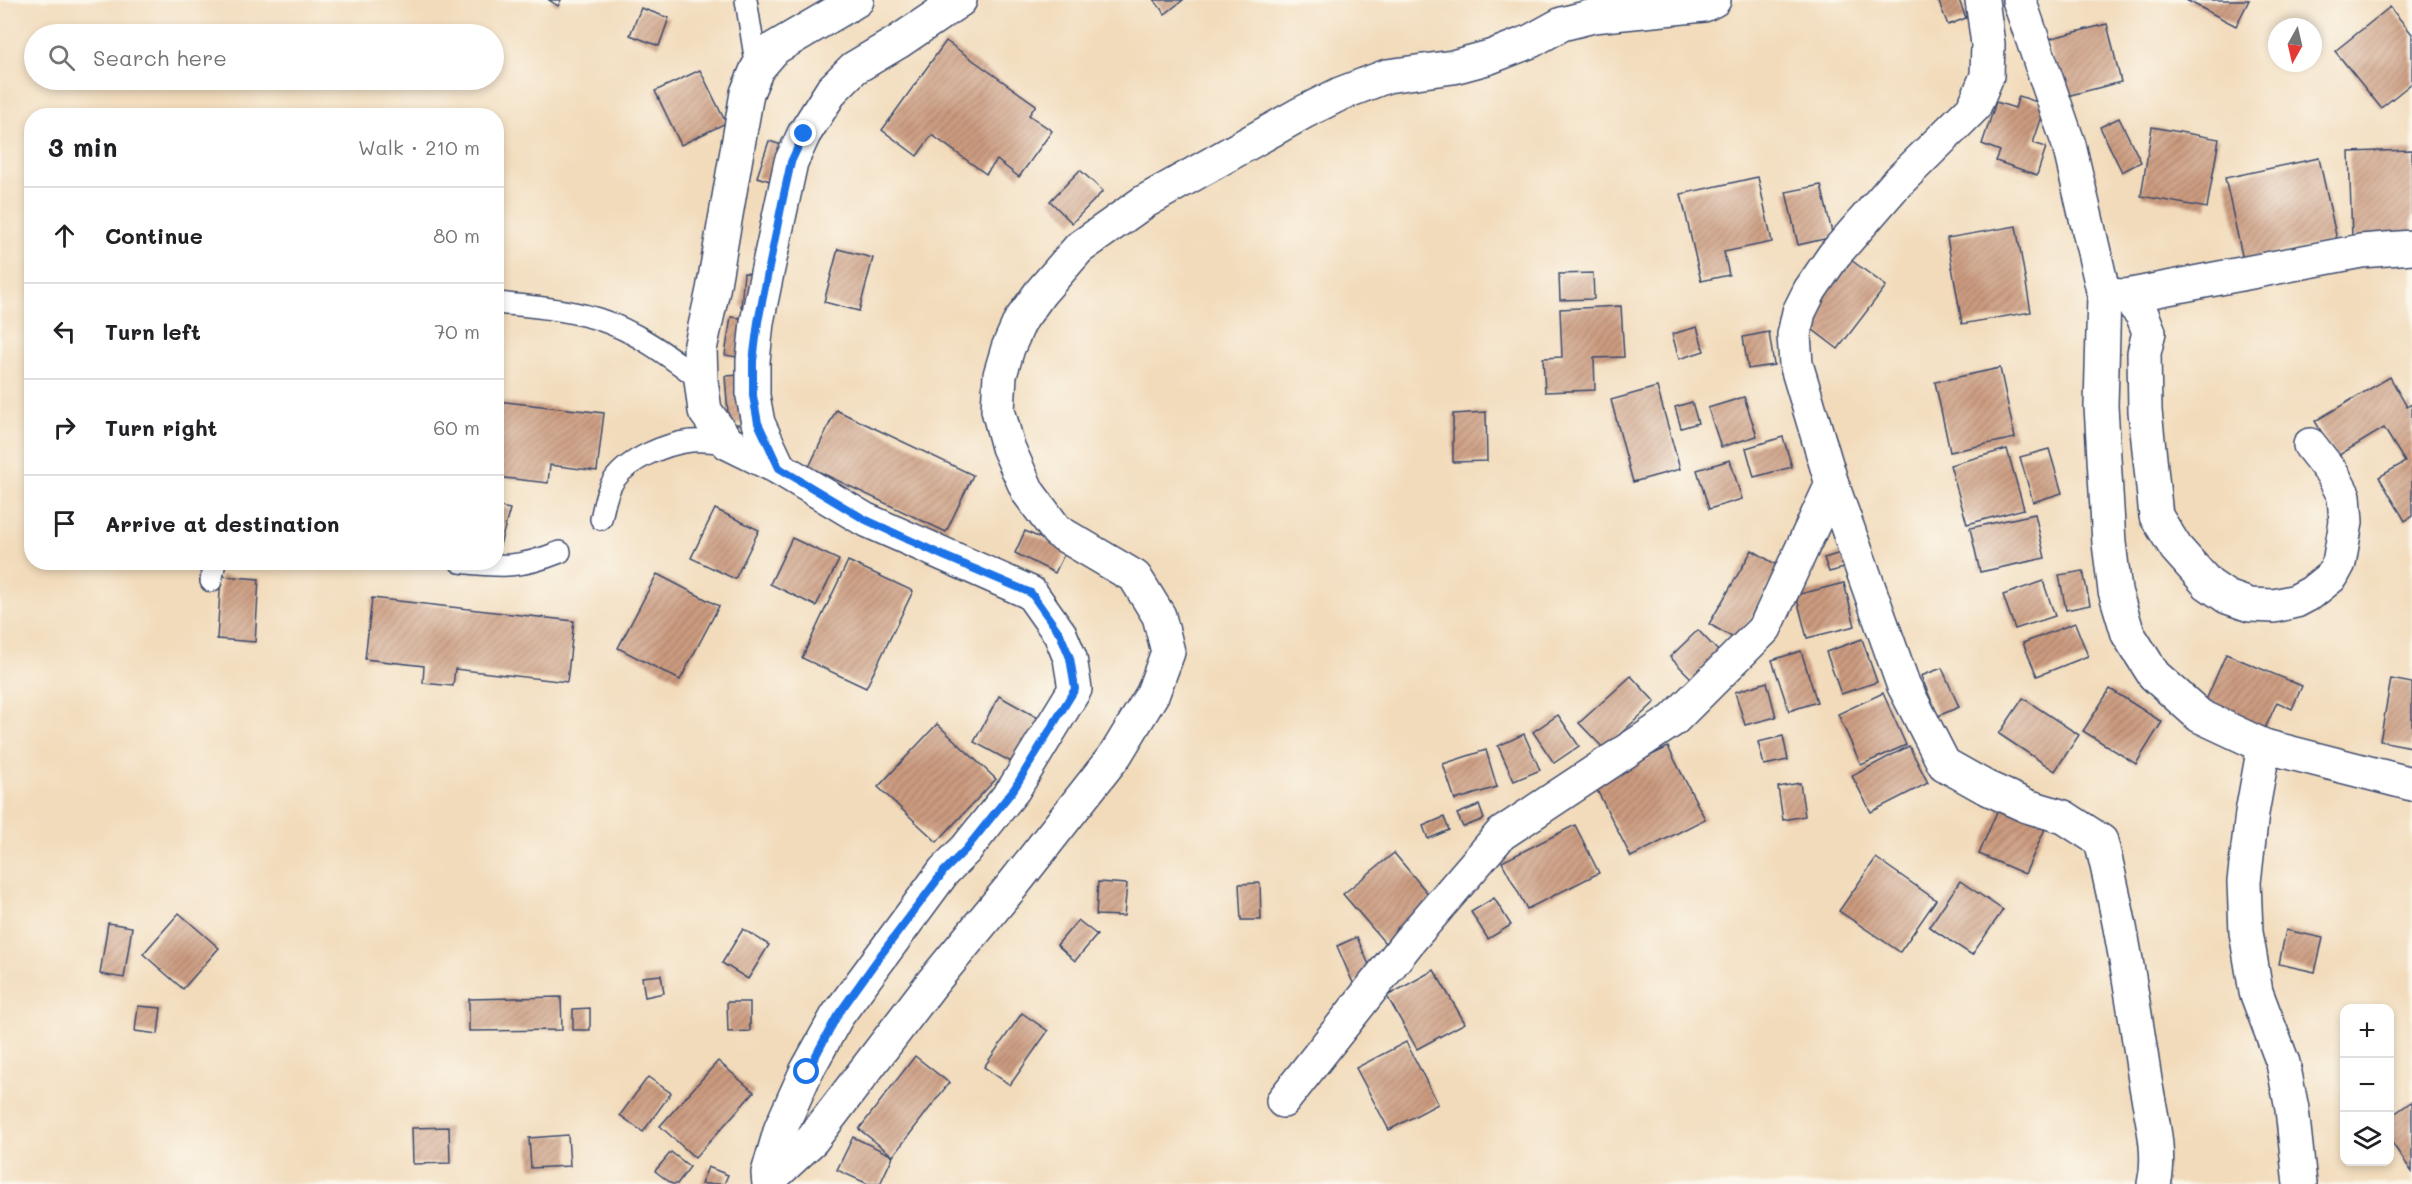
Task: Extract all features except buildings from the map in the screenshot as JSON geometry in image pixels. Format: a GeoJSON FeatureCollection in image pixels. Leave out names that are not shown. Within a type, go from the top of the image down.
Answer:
{"type":"FeatureCollection","features":[{"type":"Feature","properties":{"kind":"street"},"geometry":{"type":"LineString","coordinates":[[769,1182],[768,1173],[781,1128],[837,1016],[944,871],[966,849],[1014,789],[1075,689],[1070,658],[1060,634],[1031,593],[864,519],[779,468],[728,443],[705,411],[700,349],[713,290],[747,93],[757,69],[775,48],[857,0]]}},
{"type":"Feature","properties":{"kind":"street"},"geometry":{"type":"LineString","coordinates":[[779,468],[758,423],[753,396],[753,361],[765,283],[791,162],[816,113],[832,90],[854,68],[898,42],[960,0]]}},
{"type":"Feature","properties":{"kind":"street"},"geometry":{"type":"LineString","coordinates":[[769,1182],[812,1140],[932,982],[1012,886],[1116,754],[1153,693],[1168,652],[1159,616],[1135,577],[1056,531],[1028,492],[1008,447],[998,410],[1000,375],[1008,348],[1020,321],[1040,293],[1079,248],[1144,202],[1340,94],[1387,76],[1453,67],[1490,57],[1531,41],[1562,24],[1593,16],[1704,5],[1714,0]]}},
{"type":"Feature","properties":{"kind":"street"},"geometry":{"type":"LineString","coordinates":[[1982,0],[1988,44],[1988,76],[1974,108],[1895,185],[1842,247],[1810,290],[1799,312],[1794,335],[1796,364],[1832,484],[1903,684],[1944,764],[1985,787],[2027,806],[2064,817],[2101,841],[2116,902],[2130,982],[2156,1149],[2156,1182]]}},
{"type":"Feature","properties":{"kind":"street"},"geometry":{"type":"LineString","coordinates":[[2019,0],[2070,146],[2115,296],[2101,406],[2109,543],[2115,591],[2128,634],[2154,675],[2200,716],[2264,746],[2412,784]]}},
{"type":"Feature","properties":{"kind":"street"},"geometry":{"type":"LineString","coordinates":[[2115,296],[2361,250],[2412,246]]}},
{"type":"Feature","properties":{"kind":"street"},"geometry":{"type":"LineString","coordinates":[[2115,296],[2142,314],[2149,332],[2144,353],[2145,411],[2156,516],[2176,548],[2208,584],[2227,597],[2250,605],[2274,606],[2296,601],[2311,593],[2332,576],[2336,569],[2346,522],[2344,495],[2332,473],[2310,445]]}},
{"type":"Feature","properties":{"kind":"street"},"geometry":{"type":"LineString","coordinates":[[1283,1101],[1409,941],[1501,834],[1673,720],[1765,628],[1832,484]]}},
{"type":"Feature","properties":{"kind":"street"},"geometry":{"type":"LineString","coordinates":[[2264,746],[2252,813],[2244,882],[2246,932],[2256,993],[2283,1063],[2292,1109],[2300,1184]]}},
{"type":"Feature","properties":{"kind":"lane"},"geometry":{"type":"LineString","coordinates":[[746,0],[757,69]]}},
{"type":"Feature","properties":{"kind":"lane"},"geometry":{"type":"LineString","coordinates":[[504,304],[536,307],[598,319],[656,346],[701,380]]}},
{"type":"Feature","properties":{"kind":"lane"},"geometry":{"type":"LineString","coordinates":[[601,519],[613,481],[627,465],[657,451],[691,441],[728,443]]}},
{"type":"Feature","properties":{"kind":"lane"},"geometry":{"type":"LineString","coordinates":[[504,566],[530,564],[560,552]]}},
{"type":"Feature","properties":{"kind":"route"},"geometry":{"type":"LineString","coordinates":[[804,134],[791,162],[767,273],[753,361],[753,396],[758,423],[779,468],[864,519],[1031,593],[1060,634],[1070,658],[1075,689],[1014,789],[966,849],[944,871],[837,1016],[807,1072]]}}]}
